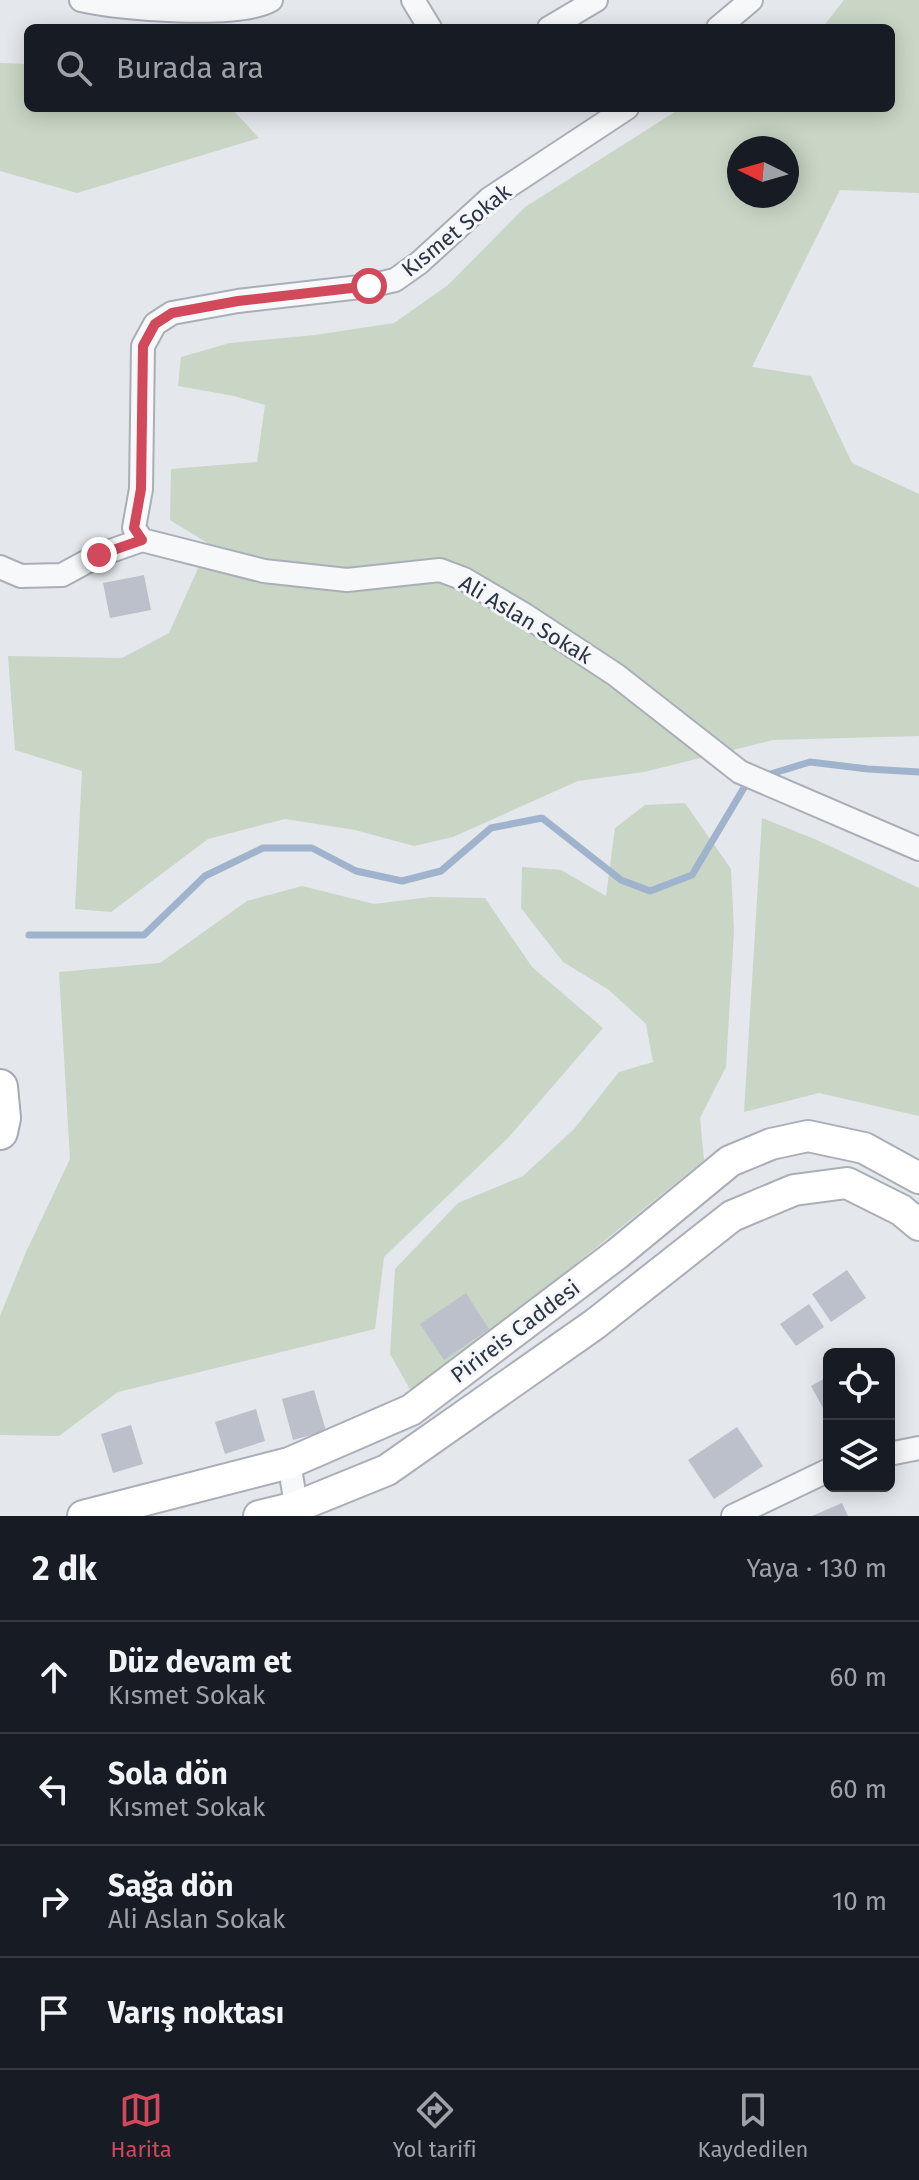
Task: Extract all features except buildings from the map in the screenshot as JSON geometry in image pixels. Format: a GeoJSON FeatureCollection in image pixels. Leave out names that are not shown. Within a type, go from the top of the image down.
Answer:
{"type":"FeatureCollection","features":[{"type":"Feature","properties":{"kind":"main road"},"geometry":{"type":"LineString","coordinates":[[0,1087],[3,1118],[0,1132]]}},
{"type":"Feature","properties":{"kind":"main road","name":"Pirireis Caddesi"},"geometry":{"type":"LineString","coordinates":[[83,1516],[289,1463],[411,1410],[617,1254],[730,1161],[771,1144],[808,1136],[864,1148],[919,1178]]}},
{"type":"Feature","properties":{"kind":"main road","name":"Pirireis Caddesi"},"geometry":{"type":"LineString","coordinates":[[259,1516],[297,1511],[387,1470],[595,1324],[732,1216],[794,1190],[847,1183],[901,1210],[919,1225]]}},
{"type":"Feature","properties":{"kind":"street"},"geometry":{"type":"LineString","coordinates":[[81,0],[132,8],[228,10],[260,6],[271,0]]}},
{"type":"Feature","properties":{"kind":"street"},"geometry":{"type":"LineString","coordinates":[[413,0],[428,24]]}},
{"type":"Feature","properties":{"kind":"street"},"geometry":{"type":"LineString","coordinates":[[556,24],[596,0]]}},
{"type":"Feature","properties":{"kind":"street"},"geometry":{"type":"LineString","coordinates":[[723,24],[751,0]]}},
{"type":"Feature","properties":{"kind":"street","name":"Kısmet Sokak"},"geometry":{"type":"LineString","coordinates":[[142,540],[134,528],[141,489],[143,346],[155,324],[172,313],[225,303],[369,286],[395,280],[419,263],[489,199],[621,112]]}},
{"type":"Feature","properties":{"kind":"street"},"geometry":{"type":"LineString","coordinates":[[0,567],[21,576],[62,575],[99,555],[142,540]]}},
{"type":"Feature","properties":{"kind":"street","name":"Ali Aslan Sokak"},"geometry":{"type":"LineString","coordinates":[[142,540],[264,571],[347,580],[440,570],[464,579],[616,675],[740,772],[918,850]]}},
{"type":"Feature","properties":{"kind":"street"},"geometry":{"type":"LineString","coordinates":[[895,1453],[919,1448]]}},
{"type":"Feature","properties":{"kind":"street"},"geometry":{"type":"LineString","coordinates":[[289,1463],[297,1511]]}},
{"type":"Feature","properties":{"kind":"street"},"geometry":{"type":"LineString","coordinates":[[733,1516],[823,1473]]}},
{"type":"Feature","properties":{"kind":"green space"},"geometry":{"type":"Polygon","coordinates":[[[844,0],[919,0],[919,193],[840,190],[752,367],[811,376],[852,463],[919,494],[919,736],[773,740],[644,772],[578,781],[453,837],[414,846],[355,830],[285,819],[208,839],[111,912],[75,909],[82,771],[15,750],[8,656],[122,658],[169,633],[209,544],[170,520],[171,469],[257,462],[265,405],[178,386],[181,357],[230,343],[394,323],[448,285],[525,207],[675,112],[895,112],[895,24],[825,24],[844,0]]]}},
{"type":"Feature","properties":{"kind":"green space"},"geometry":{"type":"Polygon","coordinates":[[[0,63],[24,64],[24,112],[235,112],[259,138],[77,193],[0,171],[0,63]]]}},
{"type":"Feature","properties":{"kind":"green space"},"geometry":{"type":"Polygon","coordinates":[[[685,803],[731,869],[734,931],[726,1067],[700,1118],[704,1160],[567,1271],[452,1374],[412,1393],[390,1354],[395,1269],[458,1203],[523,1176],[574,1129],[619,1072],[653,1062],[646,1024],[609,990],[563,962],[521,908],[522,867],[561,870],[606,896],[615,828],[645,805],[685,803]]]}},
{"type":"Feature","properties":{"kind":"green space"},"geometry":{"type":"Polygon","coordinates":[[[762,818],[919,888],[919,1116],[819,1093],[744,1112],[762,818]]]}},
{"type":"Feature","properties":{"kind":"green space"},"geometry":{"type":"Polygon","coordinates":[[[302,886],[374,904],[430,897],[485,898],[532,967],[603,1028],[508,1138],[384,1257],[375,1329],[118,1392],[59,1436],[0,1435],[0,1316],[70,1159],[59,972],[160,963],[247,901],[302,886]]]}},
{"type":"Feature","properties":{"kind":"waterway"},"geometry":{"type":"LineString","coordinates":[[764,776],[810,762],[919,772]]}},
{"type":"Feature","properties":{"kind":"waterway"},"geometry":{"type":"LineString","coordinates":[[29,935],[144,935],[205,876],[263,848],[312,848],[356,871],[402,881],[441,871],[491,828],[542,818],[621,880],[650,891],[692,875],[748,781]]}},
{"type":"Feature","properties":{"kind":"route"},"geometry":{"type":"LineString","coordinates":[[99,555],[142,540],[134,528],[141,489],[143,346],[155,324],[172,313],[238,301],[369,286]]}}]}
